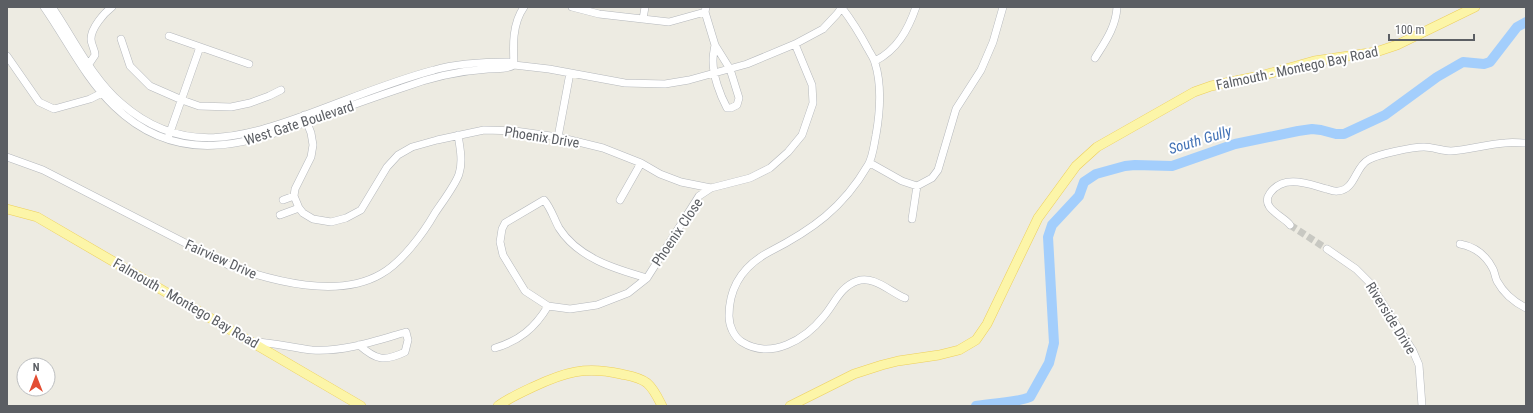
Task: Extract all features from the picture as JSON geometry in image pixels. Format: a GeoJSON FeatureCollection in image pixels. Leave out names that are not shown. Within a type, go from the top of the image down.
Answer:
{"type":"FeatureCollection","features":[{"type":"Feature","properties":{"kind":"main road","name":"Falmouth - Montego Bay Road"},"geometry":{"type":"LineString","coordinates":[[790,406],[854,374],[898,361],[939,355],[959,350],[976,340],[987,324],[1038,218],[1076,166],[1097,147],[1194,92],[1211,86],[1264,75],[1314,61],[1376,52],[1397,45],[1475,7]]}},
{"type":"Feature","properties":{"kind":"main road","name":"Falmouth - Montego Bay Road"},"geometry":{"type":"LineString","coordinates":[[7,209],[37,217],[362,406]]}},
{"type":"Feature","properties":{"kind":"main road"},"geometry":{"type":"LineString","coordinates":[[498,406],[510,397],[571,372],[606,370],[637,378],[646,383],[662,406]]}},
{"type":"Feature","properties":{"kind":"street","name":"West Gate Boulevard"},"geometry":{"type":"LineString","coordinates":[[44,7],[105,92],[129,119],[167,140],[193,145],[224,145],[268,135],[404,79],[441,68],[464,64],[509,62],[514,65],[625,83],[664,84],[714,74],[795,44],[823,29],[842,7]]}},
{"type":"Feature","properties":{"kind":"street","name":"West Gate Boulevard"},"geometry":{"type":"LineString","coordinates":[[52,7],[105,92],[134,113],[159,128],[194,137],[224,137],[305,119]]}},
{"type":"Feature","properties":{"kind":"street"},"geometry":{"type":"LineString","coordinates":[[88,64],[95,55],[91,38],[92,33],[101,18],[112,7]]}},
{"type":"Feature","properties":{"kind":"street"},"geometry":{"type":"LineString","coordinates":[[514,65],[514,33],[524,7]]}},
{"type":"Feature","properties":{"kind":"street"},"geometry":{"type":"LineString","coordinates":[[572,7],[599,14],[669,22],[705,10],[715,45],[730,69],[739,98],[737,105],[731,108],[727,108],[714,74],[713,61],[715,45]]}},
{"type":"Feature","properties":{"kind":"street"},"geometry":{"type":"LineString","coordinates":[[643,19],[645,7]]}},
{"type":"Feature","properties":{"kind":"street"},"geometry":{"type":"LineString","coordinates":[[842,7],[856,25],[875,61],[878,76],[878,120],[870,163],[852,189],[828,215],[808,231],[763,255],[745,269],[735,285],[729,304],[729,321],[737,339],[751,348],[764,350],[784,347],[801,338],[824,316],[840,292],[858,281],[869,280],[877,282],[905,298]]}},
{"type":"Feature","properties":{"kind":"street"},"geometry":{"type":"LineString","coordinates":[[875,61],[885,56],[898,43],[909,27],[916,7]]}},
{"type":"Feature","properties":{"kind":"street"},"geometry":{"type":"LineString","coordinates":[[870,163],[902,180],[917,186],[924,184],[932,178],[938,170],[956,109],[981,70],[993,42],[1003,7]]}},
{"type":"Feature","properties":{"kind":"street"},"geometry":{"type":"LineString","coordinates":[[1095,58],[1112,30],[1117,16],[1117,7]]}},
{"type":"Feature","properties":{"kind":"street"},"geometry":{"type":"LineString","coordinates":[[169,36],[249,64]]}},
{"type":"Feature","properties":{"kind":"street"},"geometry":{"type":"LineString","coordinates":[[121,39],[130,66],[150,86],[199,106],[231,107],[250,104],[281,90]]}},
{"type":"Feature","properties":{"kind":"street","name":"Phoenix Drive"},"geometry":{"type":"LineString","coordinates":[[298,208],[303,213],[313,218],[331,222],[346,218],[361,210],[387,168],[398,155],[412,147],[484,130],[500,130],[558,137],[603,148],[681,182],[711,188],[750,178],[770,168],[788,152],[802,135],[813,103],[812,85],[795,44]]}},
{"type":"Feature","properties":{"kind":"street"},"geometry":{"type":"LineString","coordinates":[[167,140],[200,47]]}},
{"type":"Feature","properties":{"kind":"street"},"geometry":{"type":"LineString","coordinates":[[7,56],[39,102],[54,109],[105,92]]}},
{"type":"Feature","properties":{"kind":"street"},"geometry":{"type":"LineString","coordinates":[[558,137],[570,73]]}},
{"type":"Feature","properties":{"kind":"street"},"geometry":{"type":"LineString","coordinates":[[280,215],[298,208],[294,196],[311,157],[313,145],[311,133],[305,119]]}},
{"type":"Feature","properties":{"kind":"street","name":"Fairview Drive"},"geometry":{"type":"LineString","coordinates":[[7,157],[43,170],[230,266],[260,277],[286,283],[317,286],[344,286],[368,281],[393,266],[431,220],[459,175],[461,157],[458,135]]}},
{"type":"Feature","properties":{"kind":"street"},"geometry":{"type":"LineString","coordinates":[[1290,225],[1274,213],[1268,202],[1270,194],[1281,184],[1299,182],[1337,192],[1346,190],[1362,165],[1368,160],[1382,155],[1423,147],[1449,151],[1505,143],[1526,143]]}},
{"type":"Feature","properties":{"kind":"street"},"geometry":{"type":"LineString","coordinates":[[620,200],[640,163]]}},
{"type":"Feature","properties":{"kind":"street"},"geometry":{"type":"LineString","coordinates":[[912,219],[917,186]]}},
{"type":"Feature","properties":{"kind":"street","name":"Phoenix Close"},"geometry":{"type":"LineString","coordinates":[[647,278],[606,264],[581,251],[559,228],[546,201],[543,200],[505,223],[502,229],[500,242],[503,255],[525,291],[548,306],[570,309],[597,305],[628,293],[647,278],[699,196],[711,188]]}},
{"type":"Feature","properties":{"kind":"street"},"geometry":{"type":"LineString","coordinates":[[283,200],[294,196]]}},
{"type":"Feature","properties":{"kind":"street"},"geometry":{"type":"LineString","coordinates":[[1460,244],[1470,246],[1481,252],[1487,259],[1497,281],[1506,293],[1518,304],[1526,308]]}},
{"type":"Feature","properties":{"kind":"street","name":"Riverside Drive"},"geometry":{"type":"LineString","coordinates":[[1327,249],[1356,269],[1369,282],[1413,351],[1419,365],[1422,406]]}},
{"type":"Feature","properties":{"kind":"street"},"geometry":{"type":"LineString","coordinates":[[495,348],[506,345],[520,338],[541,318],[548,306]]}},
{"type":"Feature","properties":{"kind":"street"},"geometry":{"type":"LineString","coordinates":[[253,342],[264,342],[312,350],[336,349],[359,345],[406,332],[408,340],[405,352],[387,359],[378,358],[371,355],[359,345]]}},
{"type":"Feature","properties":{"kind":"waterway","name":"South Gully"},"geometry":{"type":"LineString","coordinates":[[976,406],[1017,401],[1030,397],[1049,363],[1054,343],[1048,237],[1052,225],[1079,196],[1084,182],[1096,174],[1125,166],[1172,166],[1235,144],[1298,131],[1312,129],[1336,134],[1344,134],[1385,115],[1437,77],[1463,62],[1484,64],[1490,62],[1517,27],[1526,22]]}},
{"type":"Feature","properties":{"kind":"tunnel"},"geometry":{"type":"LineString","coordinates":[[1290,225],[1327,249]]}}]}
